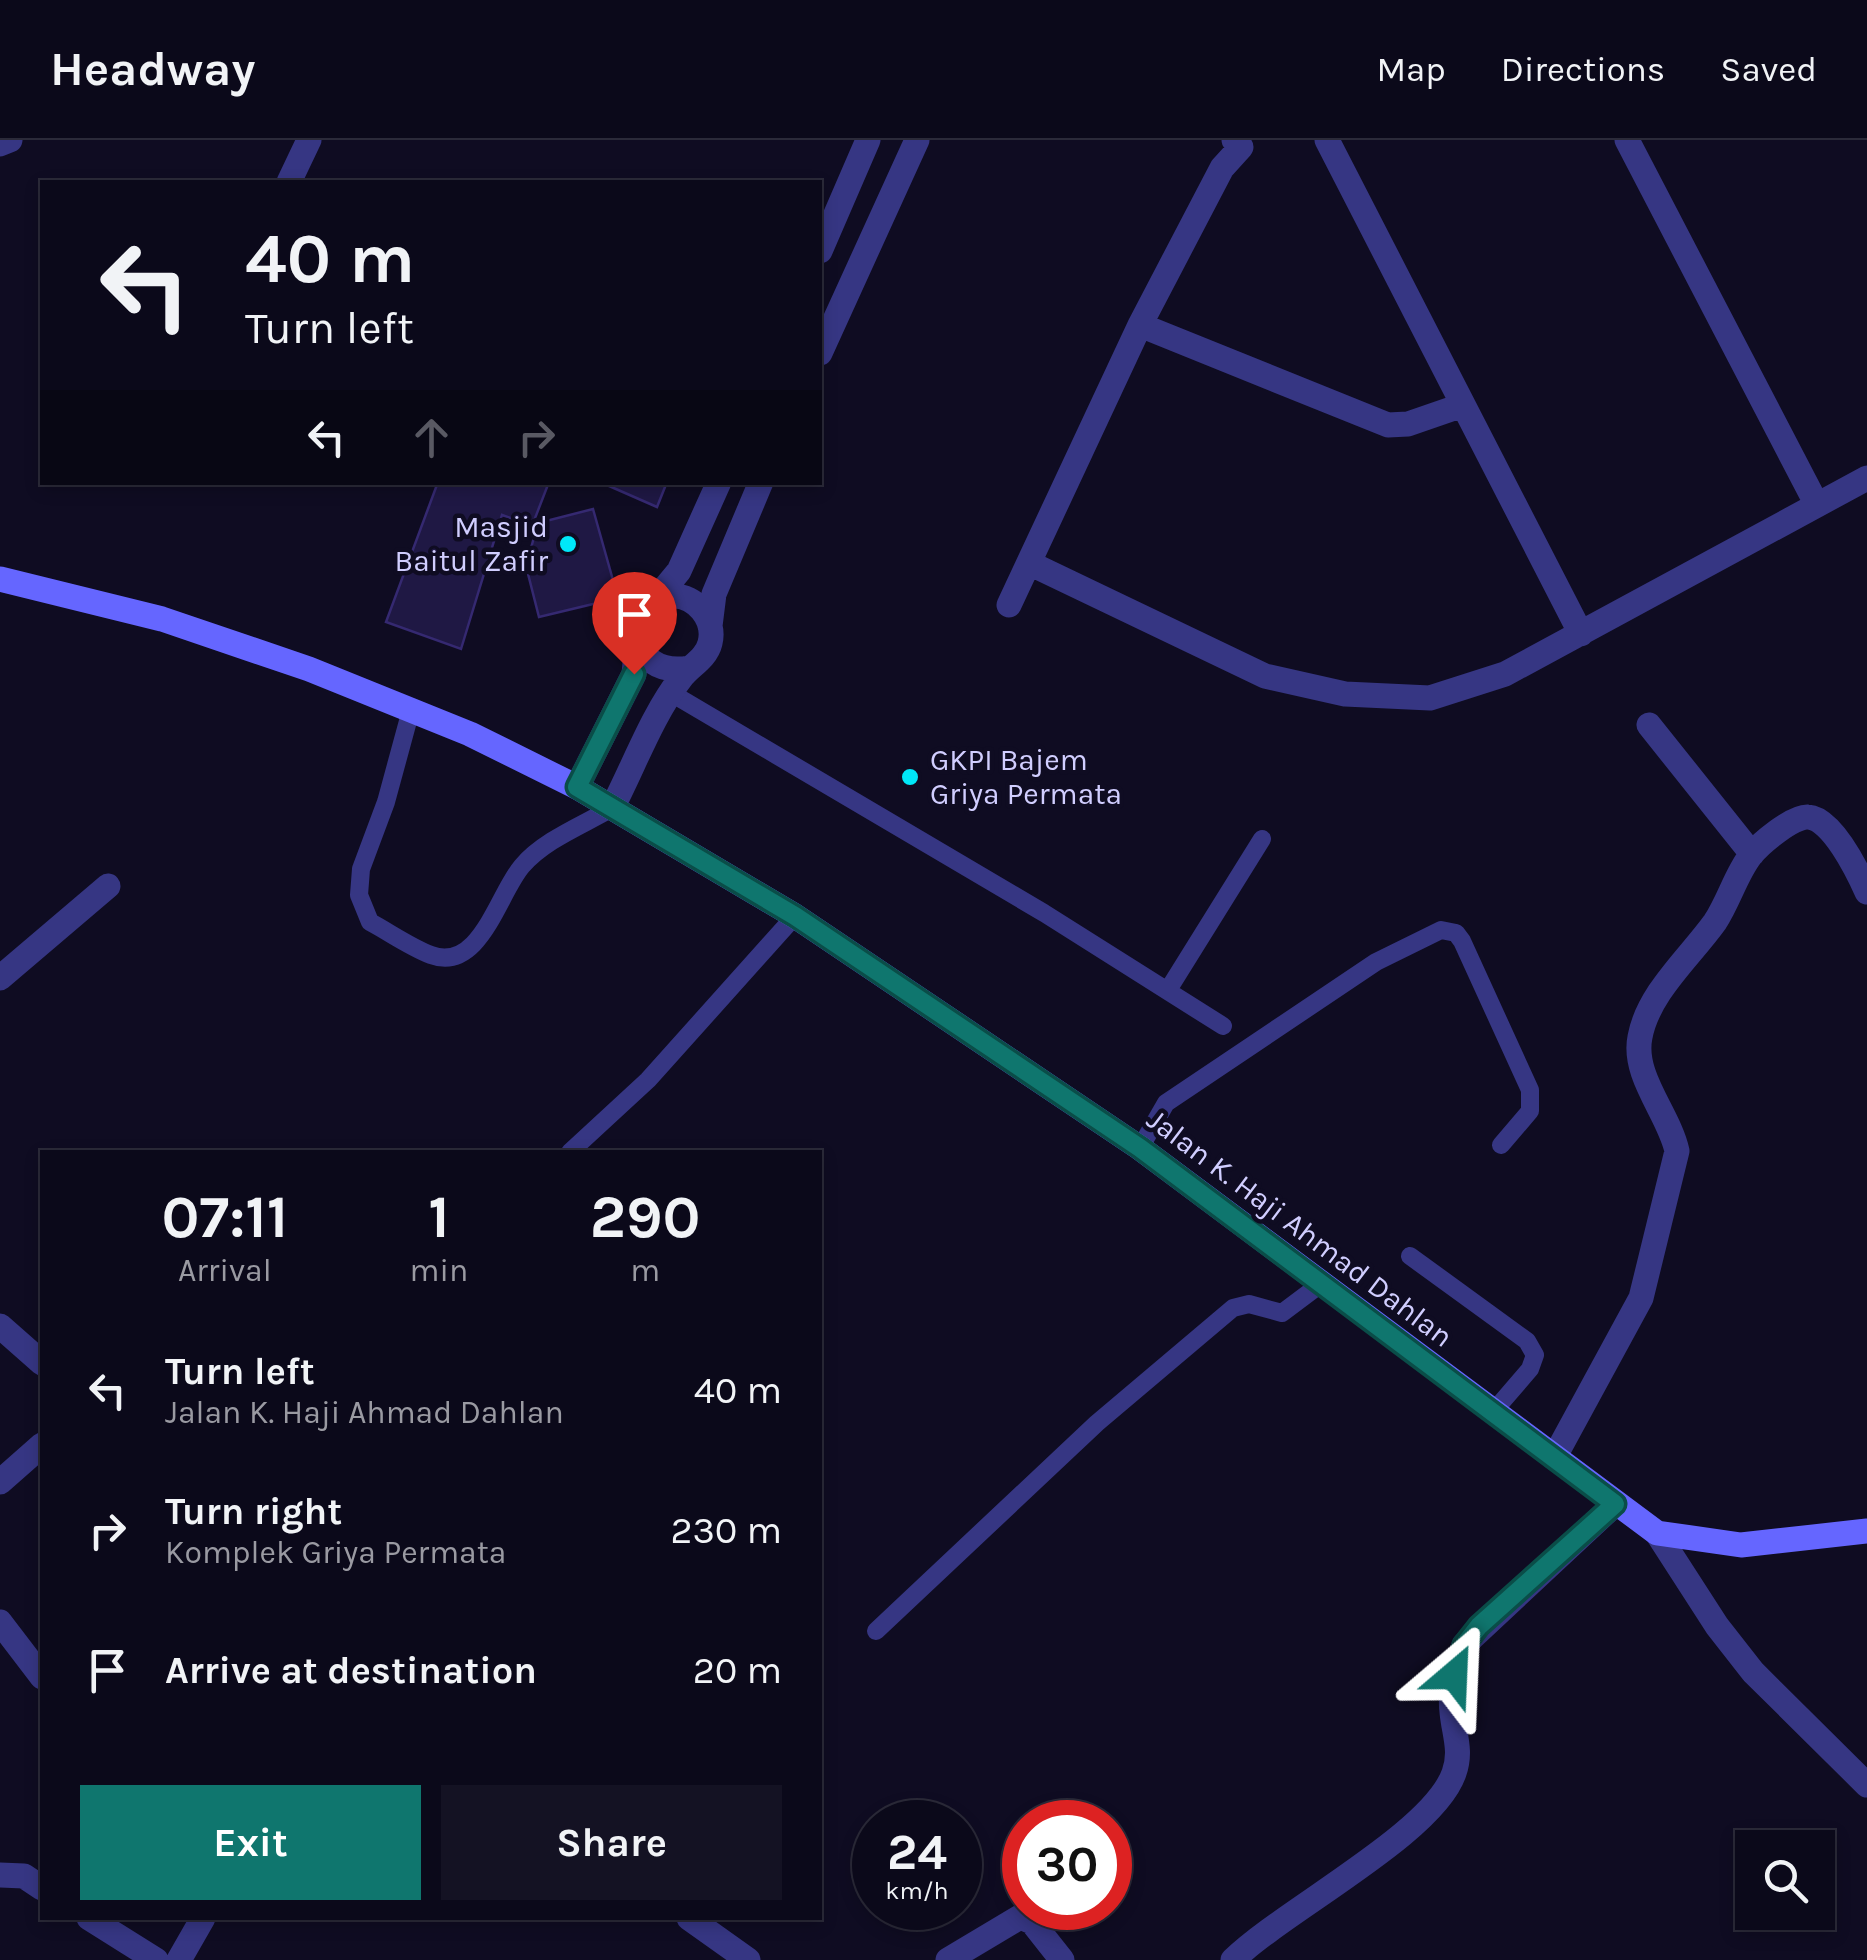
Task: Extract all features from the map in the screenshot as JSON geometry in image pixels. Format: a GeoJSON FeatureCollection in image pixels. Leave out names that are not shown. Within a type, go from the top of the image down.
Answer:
{"type":"FeatureCollection","features":[{"type":"Feature","properties":{"kind":"main road","name":"Jalan K. Haji Ahmad Dahlan"},"geometry":{"type":"LineString","coordinates":[[0,579],[162,619],[411,710],[580,781],[795,916],[1140,1148],[1657,1533],[1741,1545],[1867,1531]]}},
{"type":"Feature","properties":{"kind":"street"},"geometry":{"type":"LineString","coordinates":[[0,144],[10,140]]}},
{"type":"Feature","properties":{"kind":"street"},"geometry":{"type":"LineString","coordinates":[[290,180],[309,140]]}},
{"type":"Feature","properties":{"kind":"street"},"geometry":{"type":"LineString","coordinates":[[822,246],[868,140]]}},
{"type":"Feature","properties":{"kind":"street"},"geometry":{"type":"LineString","coordinates":[[822,348],[917,140]]}},
{"type":"Feature","properties":{"kind":"street"},"geometry":{"type":"LineString","coordinates":[[1326,140],[1581,634]]}},
{"type":"Feature","properties":{"kind":"street"},"geometry":{"type":"LineString","coordinates":[[1627,140],[1818,505]]}},
{"type":"Feature","properties":{"kind":"street"},"geometry":{"type":"LineString","coordinates":[[1009,605],[1140,324],[1222,168],[1242,142]]}},
{"type":"Feature","properties":{"kind":"street"},"geometry":{"type":"LineString","coordinates":[[1140,324],[1388,425],[1408,424],[1463,404]]}},
{"type":"Feature","properties":{"kind":"street"},"geometry":{"type":"LineString","coordinates":[[1029,563],[1265,676],[1345,694],[1430,698],[1506,674],[1867,478]]}},
{"type":"Feature","properties":{"kind":"street"},"geometry":{"type":"LineString","coordinates":[[580,781],[634,674],[643,611],[679,571],[718,485]]}},
{"type":"Feature","properties":{"kind":"street"},"geometry":{"type":"LineString","coordinates":[[616,802],[671,693],[710,643],[714,594],[760,485]]}},
{"type":"Feature","properties":{"kind":"street"},"geometry":{"type":"LineString","coordinates":[[655,600],[672,596],[690,600],[704,610],[710,626]]}},
{"type":"Feature","properties":{"kind":"street"},"geometry":{"type":"LineString","coordinates":[[636,640],[644,656],[656,666],[672,671],[690,668]]}},
{"type":"Feature","properties":{"kind":"street"},"geometry":{"type":"LineString","coordinates":[[634,674],[671,693]]}},
{"type":"Feature","properties":{"kind":"street"},"geometry":{"type":"LineString","coordinates":[[1649,726],[1752,854]]}},
{"type":"Feature","properties":{"kind":"street"},"geometry":{"type":"LineString","coordinates":[[1554,1458],[1642,1298],[1677,1151],[1672,1127],[1643,1073],[1639,1040],[1646,1018],[1716,920],[1752,854],[1797,818],[1809,816],[1822,822],[1860,856],[1867,892]]}},
{"type":"Feature","properties":{"kind":"street"},"geometry":{"type":"LineString","coordinates":[[0,978],[108,886]]}},
{"type":"Feature","properties":{"kind":"street"},"geometry":{"type":"LineString","coordinates":[[0,1326],[40,1361]]}},
{"type":"Feature","properties":{"kind":"street"},"geometry":{"type":"LineString","coordinates":[[0,1482],[40,1447]]}},
{"type":"Feature","properties":{"kind":"street"},"geometry":{"type":"LineString","coordinates":[[1234,1960],[1413,1826],[1434,1801],[1454,1774],[1459,1743],[1452,1692],[1464,1645],[1479,1626],[1615,1504]]}},
{"type":"Feature","properties":{"kind":"street"},"geometry":{"type":"LineString","coordinates":[[1657,1533],[1716,1626],[1753,1672],[1867,1786]]}},
{"type":"Feature","properties":{"kind":"street"},"geometry":{"type":"LineString","coordinates":[[0,1622],[40,1675]]}},
{"type":"Feature","properties":{"kind":"street"},"geometry":{"type":"LineString","coordinates":[[0,1875],[24,1876],[40,1887]]}},
{"type":"Feature","properties":{"kind":"street"},"geometry":{"type":"LineString","coordinates":[[948,1960],[1020,1917],[1032,1922],[1062,1960]]}},
{"type":"Feature","properties":{"kind":"street"},"geometry":{"type":"LineString","coordinates":[[92,1920],[156,1960]]}},
{"type":"Feature","properties":{"kind":"street"},"geometry":{"type":"LineString","coordinates":[[179,1960],[202,1920]]}},
{"type":"Feature","properties":{"kind":"street"},"geometry":{"type":"LineString","coordinates":[[692,1920],[748,1960]]}},
{"type":"Feature","properties":{"kind":"lane"},"geometry":{"type":"LineString","coordinates":[[671,693],[1224,1026]]}},
{"type":"Feature","properties":{"kind":"lane"},"geometry":{"type":"LineString","coordinates":[[411,710],[386,802],[361,868],[359,895],[370,922],[432,956],[463,954],[533,854],[616,802]]}},
{"type":"Feature","properties":{"kind":"lane"},"geometry":{"type":"LineString","coordinates":[[1168,990],[1262,840]]}},
{"type":"Feature","properties":{"kind":"lane"},"geometry":{"type":"LineString","coordinates":[[572,1150],[661,1066],[795,916]]}},
{"type":"Feature","properties":{"kind":"lane"},"geometry":{"type":"LineString","coordinates":[[1140,1148],[1166,1103],[1376,962],[1448,930],[1462,941],[1530,1090],[1530,1111],[1501,1145]]}},
{"type":"Feature","properties":{"kind":"lane"},"geometry":{"type":"LineString","coordinates":[[1410,1256],[1527,1341],[1535,1355],[1530,1369],[1493,1412]]}},
{"type":"Feature","properties":{"kind":"lane"},"geometry":{"type":"LineString","coordinates":[[876,1631],[1097,1423],[1233,1308],[1249,1304],[1282,1313],[1322,1283]]}},
{"type":"Feature","properties":{"kind":"building"},"geometry":{"type":"Polygon","coordinates":[[[437,485],[548,485],[532,526],[502,515],[461,649],[386,622],[437,485]]]}},
{"type":"Feature","properties":{"kind":"building"},"geometry":{"type":"Polygon","coordinates":[[[607,485],[666,485],[657,507],[607,485]]]}},
{"type":"Feature","properties":{"kind":"building","name":"Masjid Baitul Zafir"},"geometry":{"type":"Polygon","coordinates":[[[593,509],[618,598],[539,617],[526,566],[538,523],[593,509]]]}},
{"type":"Feature","properties":{"kind":"place","name":"Masjid Baitul Zafir"},"geometry":{"type":"Point","coordinates":[568,544]}},
{"type":"Feature","properties":{"kind":"place","name":"GKPI Bajem Griya Permata"},"geometry":{"type":"Point","coordinates":[910,777]}},
{"type":"Feature","properties":{"kind":"route"},"geometry":{"type":"LineString","coordinates":[[634,674],[577,787],[795,916],[1140,1148],[1615,1504],[1479,1626],[1464,1645],[1454,1675]]}}]}
